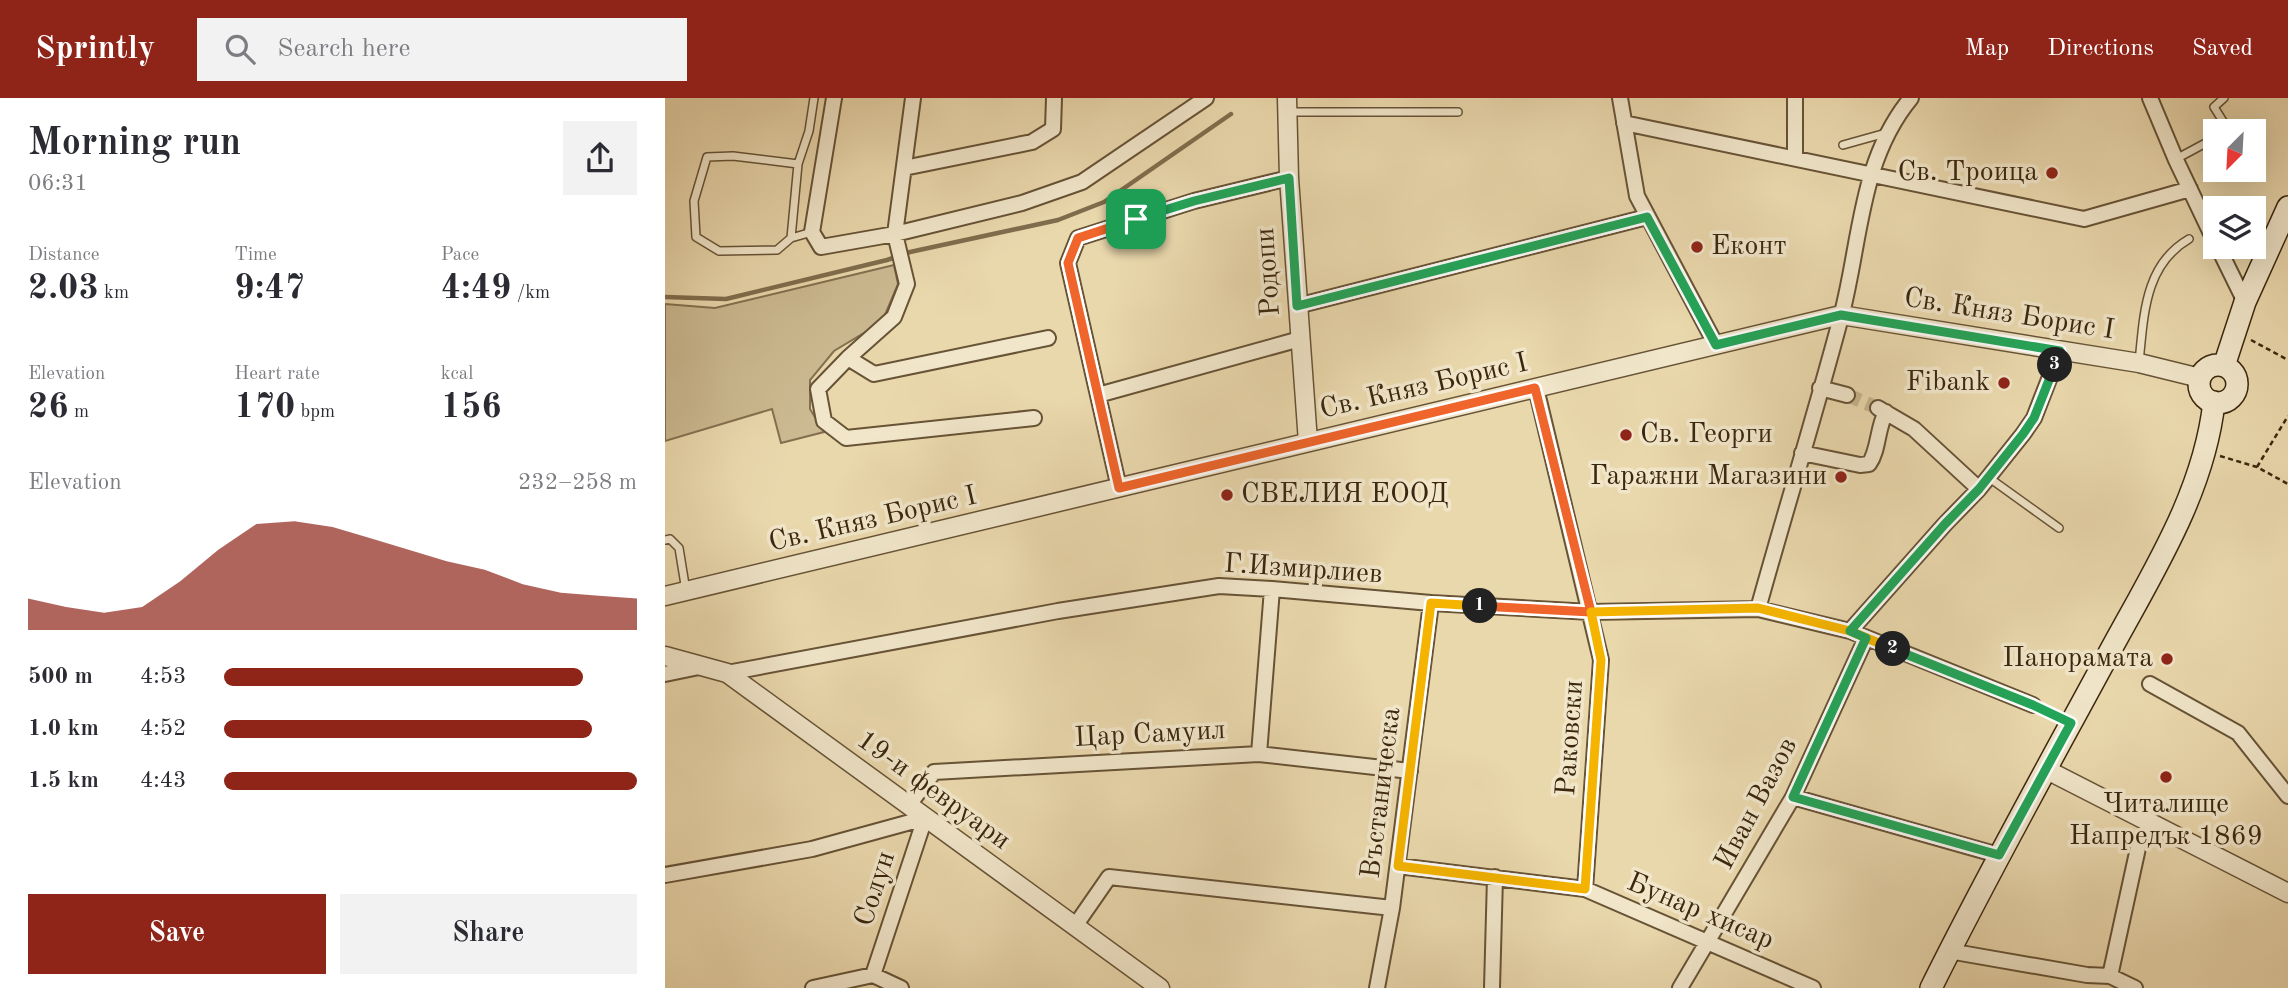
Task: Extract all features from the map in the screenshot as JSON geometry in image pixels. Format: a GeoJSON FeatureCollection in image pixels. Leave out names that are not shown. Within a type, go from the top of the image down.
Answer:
{"type":"FeatureCollection","features":[{"type":"Feature","properties":{"kind":"main road"},"geometry":{"type":"LineString","coordinates":[[2224,366],[2245,302],[2288,207]]}},
{"type":"Feature","properties":{"kind":"main road"},"geometry":{"type":"LineString","coordinates":[[2224,366],[2234,373],[2235,391],[2227,400],[2214,402],[2201,390],[2200,379],[2207,369],[2224,366]]}},
{"type":"Feature","properties":{"kind":"main road"},"geometry":{"type":"LineString","coordinates":[[1931,988],[1999,855],[2174,531],[2211,436],[2214,402]]}},
{"type":"Feature","properties":{"kind":"street"},"geometry":{"type":"LineString","coordinates":[[834,98],[812,232],[821,247],[895,234],[1022,203],[1082,182],[1206,98]]}},
{"type":"Feature","properties":{"kind":"street"},"geometry":{"type":"LineString","coordinates":[[913,98],[895,234],[907,284],[894,317],[818,389],[824,421],[846,438],[1034,418]]}},
{"type":"Feature","properties":{"kind":"street"},"geometry":{"type":"LineString","coordinates":[[904,168],[1032,142],[1053,129],[1054,98]]}},
{"type":"Feature","properties":{"kind":"street"},"geometry":{"type":"LineString","coordinates":[[1620,98],[1637,196],[1716,345]]}},
{"type":"Feature","properties":{"kind":"street"},"geometry":{"type":"LineString","coordinates":[[1795,98],[1795,157]]}},
{"type":"Feature","properties":{"kind":"street"},"geometry":{"type":"LineString","coordinates":[[1758,608],[1841,315],[1870,174],[1887,132],[1911,98]]}},
{"type":"Feature","properties":{"kind":"street"},"geometry":{"type":"LineString","coordinates":[[2150,98],[2203,215]]}},
{"type":"Feature","properties":{"kind":"street","name":"Родопи"},"geometry":{"type":"LineString","coordinates":[[1288,105],[1289,178],[1308,442]]}},
{"type":"Feature","properties":{"kind":"street"},"geometry":{"type":"LineString","coordinates":[[1624,123],[2084,219],[2190,189]]}},
{"type":"Feature","properties":{"kind":"street"},"geometry":{"type":"LineString","coordinates":[[1119,488],[1068,263],[1078,238],[1194,201],[1289,178]]}},
{"type":"Feature","properties":{"kind":"street"},"geometry":{"type":"LineString","coordinates":[[1297,306],[1647,217]]}},
{"type":"Feature","properties":{"kind":"street"},"geometry":{"type":"LineString","coordinates":[[2224,259],[2245,302]]}},
{"type":"Feature","properties":{"kind":"street","name":"Св. Княз Борис I"},"geometry":{"type":"LineString","coordinates":[[665,596],[1841,315],[2139,363],[2200,379]]}},
{"type":"Feature","properties":{"kind":"street"},"geometry":{"type":"LineString","coordinates":[[848,358],[874,374],[1048,338]]}},
{"type":"Feature","properties":{"kind":"street"},"geometry":{"type":"LineString","coordinates":[[1098,395],[1300,339]]}},
{"type":"Feature","properties":{"kind":"street"},"geometry":{"type":"LineString","coordinates":[[1850,631],[1983,483],[2034,418],[2060,351]]}},
{"type":"Feature","properties":{"kind":"street","name":"Раковски"},"geometry":{"type":"LineString","coordinates":[[1535,388],[1601,660],[1585,889]]}},
{"type":"Feature","properties":{"kind":"street"},"geometry":{"type":"LineString","coordinates":[[1821,388],[1846,394]]}},
{"type":"Feature","properties":{"kind":"street"},"geometry":{"type":"LineString","coordinates":[[1802,453],[1860,465],[1869,464],[1874,458],[1882,410],[1914,429],[1983,483]]}},
{"type":"Feature","properties":{"kind":"street","name":"Г.Измирлиев"},"geometry":{"type":"LineString","coordinates":[[727,673],[1058,611],[1219,586],[1431,603],[1591,612],[1758,608],[1850,631],[2033,705]]}},
{"type":"Feature","properties":{"kind":"street"},"geometry":{"type":"LineString","coordinates":[[1259,754],[1272,589]]}},
{"type":"Feature","properties":{"kind":"street","name":"Въстаническа"},"geometry":{"type":"LineString","coordinates":[[1377,988],[1398,866],[1431,603]]}},
{"type":"Feature","properties":{"kind":"street","name":"Иван Вазов"},"geometry":{"type":"LineString","coordinates":[[1679,988],[1709,942],[1793,797],[1866,638]]}},
{"type":"Feature","properties":{"kind":"street","name":"19-и февруари"},"geometry":{"type":"LineString","coordinates":[[665,656],[727,673],[1160,988]]}},
{"type":"Feature","properties":{"kind":"street"},"geometry":{"type":"LineString","coordinates":[[665,674],[699,667]]}},
{"type":"Feature","properties":{"kind":"street"},"geometry":{"type":"LineString","coordinates":[[2150,684],[2238,733],[2288,796]]}},
{"type":"Feature","properties":{"kind":"street","name":"Цар Самуил"},"geometry":{"type":"LineString","coordinates":[[908,806],[934,772],[1259,754],[1410,771]]}},
{"type":"Feature","properties":{"kind":"street"},"geometry":{"type":"LineString","coordinates":[[2045,769],[2288,893]]}},
{"type":"Feature","properties":{"kind":"street"},"geometry":{"type":"LineString","coordinates":[[1793,797],[1999,855]]}},
{"type":"Feature","properties":{"kind":"street"},"geometry":{"type":"LineString","coordinates":[[665,875],[812,849],[925,818]]}},
{"type":"Feature","properties":{"kind":"street","name":"Солун"},"geometry":{"type":"LineString","coordinates":[[873,975],[925,818]]}},
{"type":"Feature","properties":{"kind":"street"},"geometry":{"type":"LineString","coordinates":[[2110,976],[2138,848]]}},
{"type":"Feature","properties":{"kind":"street","name":"Бунар хисар"},"geometry":{"type":"LineString","coordinates":[[1398,866],[1585,889],[1813,988]]}},
{"type":"Feature","properties":{"kind":"street"},"geometry":{"type":"LineString","coordinates":[[1075,926],[1109,877],[1392,908]]}},
{"type":"Feature","properties":{"kind":"street"},"geometry":{"type":"LineString","coordinates":[[1492,988],[1495,877]]}},
{"type":"Feature","properties":{"kind":"street"},"geometry":{"type":"LineString","coordinates":[[1949,951],[2085,982],[2110,976],[2135,988]]}},
{"type":"Feature","properties":{"kind":"street"},"geometry":{"type":"LineString","coordinates":[[813,988],[873,975],[901,988]]}},
{"type":"Feature","properties":{"kind":"lane"},"geometry":{"type":"LineString","coordinates":[[791,238],[798,164],[809,131],[814,98]]}},
{"type":"Feature","properties":{"kind":"lane"},"geometry":{"type":"LineString","coordinates":[[2222,119],[2214,107],[2224,98]]}},
{"type":"Feature","properties":{"kind":"lane"},"geometry":{"type":"LineString","coordinates":[[1288,105],[1458,112]]}},
{"type":"Feature","properties":{"kind":"lane"},"geometry":{"type":"LineString","coordinates":[[1843,145],[1887,132]]}},
{"type":"Feature","properties":{"kind":"lane"},"geometry":{"type":"LineString","coordinates":[[2176,160],[2203,145]]}},
{"type":"Feature","properties":{"kind":"lane"},"geometry":{"type":"LineString","coordinates":[[798,164],[733,156],[707,157],[694,201],[695,237],[719,251],[777,250],[791,238],[812,232]]}},
{"type":"Feature","properties":{"kind":"lane"},"geometry":{"type":"LineString","coordinates":[[2139,363],[2149,288],[2169,254],[2189,239]]}},
{"type":"Feature","properties":{"kind":"lane"},"geometry":{"type":"LineString","coordinates":[[1983,483],[2059,528]]}},
{"type":"Feature","properties":{"kind":"lane"},"geometry":{"type":"LineString","coordinates":[[665,540],[670,538],[679,548],[686,591]]}},
{"type":"Feature","properties":{"kind":"path"},"geometry":{"type":"LineString","coordinates":[[2236,331],[2288,360]]}},
{"type":"Feature","properties":{"kind":"path"},"geometry":{"type":"LineString","coordinates":[[2257,467],[2288,416]]}},
{"type":"Feature","properties":{"kind":"path"},"geometry":{"type":"LineString","coordinates":[[2206,451],[2257,467],[2288,484]]}},
{"type":"Feature","properties":{"kind":"shaded area"},"geometry":{"type":"Polygon","coordinates":[[[894,265],[898,284],[882,322],[834,351],[810,380],[810,409],[824,432],[781,443],[772,409],[665,441],[665,304],[715,308],[894,265]]]}},
{"type":"Feature","properties":{"kind":"waterway"},"geometry":{"type":"LineString","coordinates":[[665,297],[726,299],[910,252],[1058,220],[1104,202],[1231,114]]}},
{"type":"Feature","properties":{"kind":"tunnel"},"geometry":{"type":"LineString","coordinates":[[1847,395],[1878,408]]}},
{"type":"Feature","properties":{"kind":"place","name":"Св. Троица"},"geometry":{"type":"Point","coordinates":[2052,173]}},
{"type":"Feature","properties":{"kind":"place","name":"Еконт"},"geometry":{"type":"Point","coordinates":[1697,247]}},
{"type":"Feature","properties":{"kind":"place","name":"Fibank"},"geometry":{"type":"Point","coordinates":[2004,383]}},
{"type":"Feature","properties":{"kind":"place","name":"Св. Георги"},"geometry":{"type":"Point","coordinates":[1626,435]}},
{"type":"Feature","properties":{"kind":"place","name":"Гаражни Магазини"},"geometry":{"type":"Point","coordinates":[1841,477]}},
{"type":"Feature","properties":{"kind":"place","name":"СВЕЛИЯ ЕООД"},"geometry":{"type":"Point","coordinates":[1227,495]}},
{"type":"Feature","properties":{"kind":"place","name":"Панорамата"},"geometry":{"type":"Point","coordinates":[2167,659]}},
{"type":"Feature","properties":{"kind":"place","name":"Читалище Напредък 1869"},"geometry":{"type":"Point","coordinates":[2166,777]}},
{"type":"Feature","properties":{"kind":"route"},"geometry":{"type":"LineString","coordinates":[[1136,219],[1078,238],[1068,263],[1119,488],[1535,388],[1591,612],[1431,603],[1398,866],[1585,889],[1601,660],[1591,612],[1758,608],[1850,631],[2071,723],[1999,855],[1793,797],[1866,638],[1850,631],[1979,489],[2023,434],[2034,418],[2060,351],[1841,315],[1716,345],[1647,217],[1297,306],[1289,178],[1194,201],[1136,219]]}}]}
